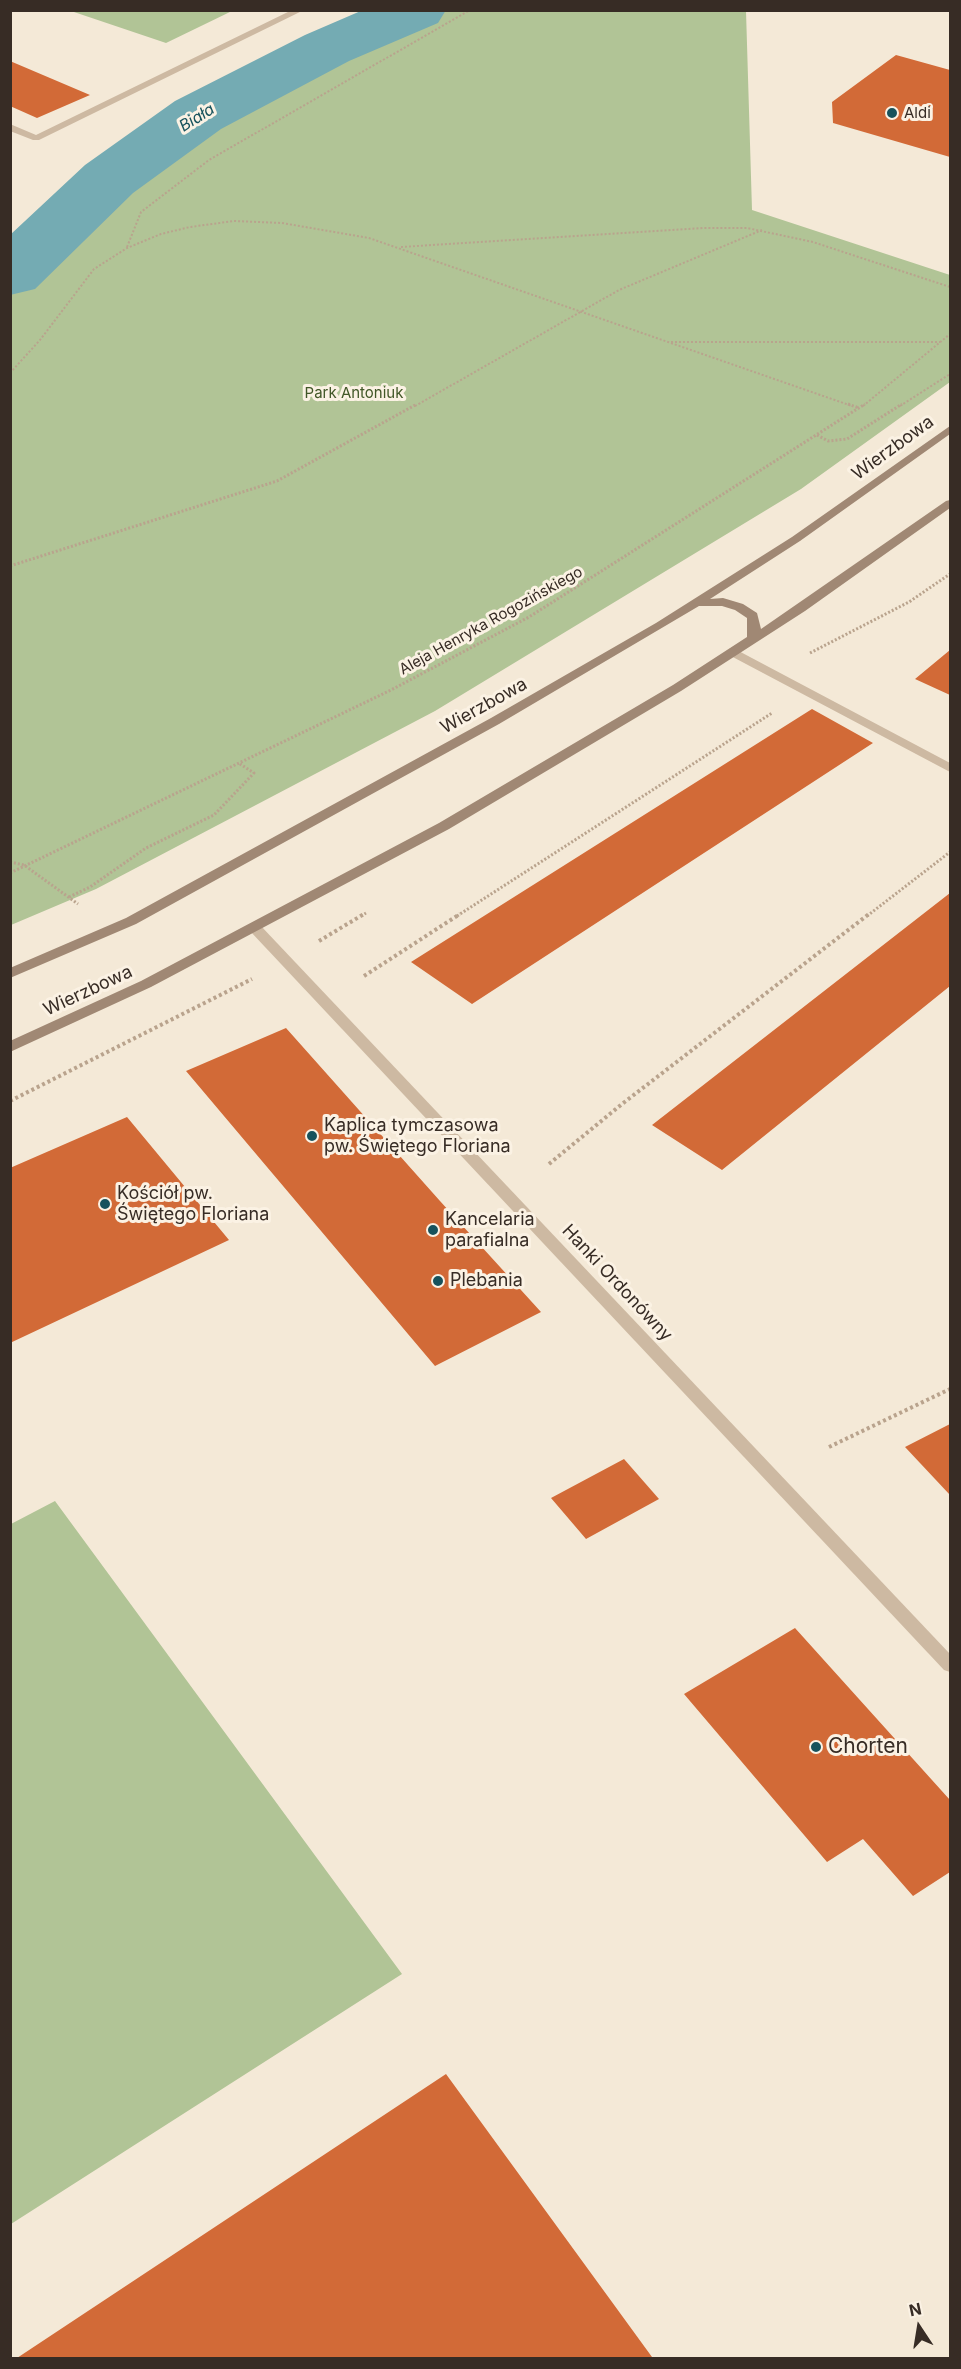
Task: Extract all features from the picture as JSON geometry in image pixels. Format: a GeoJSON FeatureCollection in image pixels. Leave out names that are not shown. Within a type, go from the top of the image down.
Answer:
{"type":"FeatureCollection","features":[{"type":"Feature","properties":{"kind":"main road","name":"Wierzbowa"},"geometry":{"type":"LineString","coordinates":[[10,974],[132,921],[495,721],[695,604],[796,539],[951,429]]}},
{"type":"Feature","properties":{"kind":"main road","name":"Wierzbowa"},"geometry":{"type":"LineString","coordinates":[[10,1047],[146,984],[444,826],[677,688],[753,639],[951,503]]}},
{"type":"Feature","properties":{"kind":"main road"},"geometry":{"type":"LineString","coordinates":[[695,604],[723,602],[739,607],[753,616],[755,628],[753,639]]}},
{"type":"Feature","properties":{"kind":"street"},"geometry":{"type":"LineString","coordinates":[[10,127],[36,138],[300,10]]}},
{"type":"Feature","properties":{"kind":"street"},"geometry":{"type":"LineString","coordinates":[[733,652],[951,768]]}},
{"type":"Feature","properties":{"kind":"street","name":"Hanki Ordonówny"},"geometry":{"type":"LineString","coordinates":[[255,928],[951,1665]]}},
{"type":"Feature","properties":{"kind":"path"},"geometry":{"type":"LineString","coordinates":[[127,248],[141,212],[209,160],[470,10]]}},
{"type":"Feature","properties":{"kind":"path"},"geometry":{"type":"LineString","coordinates":[[10,373],[40,340],[94,269],[127,248],[161,234],[190,226],[234,221],[282,223],[369,238],[860,408]]}},
{"type":"Feature","properties":{"kind":"path"},"geometry":{"type":"LineString","coordinates":[[397,248],[704,228],[762,230],[813,242],[951,287]]}},
{"type":"Feature","properties":{"kind":"path"},"geometry":{"type":"LineString","coordinates":[[10,566],[277,481],[345,446],[619,290],[762,230]]}},
{"type":"Feature","properties":{"kind":"path","name":"Aleja Henryka Rogozińskiego"},"geometry":{"type":"LineString","coordinates":[[10,873],[391,690],[529,617],[860,408],[950,334]]}},
{"type":"Feature","properties":{"kind":"path"},"geometry":{"type":"LineString","coordinates":[[667,342],[940,342]]}},
{"type":"Feature","properties":{"kind":"path"},"geometry":{"type":"LineString","coordinates":[[817,435],[828,441],[847,439],[951,374]]}},
{"type":"Feature","properties":{"kind":"path"},"geometry":{"type":"LineString","coordinates":[[364,976],[805,691]]}},
{"type":"Feature","properties":{"kind":"path"},"geometry":{"type":"LineString","coordinates":[[10,862],[24,865],[69,897],[90,887],[146,848],[214,815],[254,774],[240,764]]}},
{"type":"Feature","properties":{"kind":"path"},"geometry":{"type":"LineString","coordinates":[[549,1164],[622,1104],[951,852]]}},
{"type":"Feature","properties":{"kind":"path"},"geometry":{"type":"LineString","coordinates":[[10,1101],[288,962],[322,939]]}},
{"type":"Feature","properties":{"kind":"path"},"geometry":{"type":"LineString","coordinates":[[828,1447],[951,1389]]}},
{"type":"Feature","properties":{"kind":"green space"},"geometry":{"type":"Polygon","coordinates":[[[71,11],[232,11],[166,43],[71,11]]]}},
{"type":"Feature","properties":{"kind":"green space","name":"Park Antoniuk"},"geometry":{"type":"Polygon","coordinates":[[[419,11],[746,11],[752,210],[950,275],[950,382],[801,489],[435,711],[96,889],[11,925],[11,293],[86,203],[111,179],[200,116],[220,108],[252,89],[330,50],[419,11]]]}},
{"type":"Feature","properties":{"kind":"green space"},"geometry":{"type":"Polygon","coordinates":[[[55,1501],[402,1974],[11,2224],[11,1524],[55,1501]]]}},
{"type":"Feature","properties":{"kind":"building","name":"Aldi"},"geometry":{"type":"Polygon","coordinates":[[[896,55],[950,70],[950,157],[833,123],[832,102],[896,55]]]}},
{"type":"Feature","properties":{"kind":"building"},"geometry":{"type":"Polygon","coordinates":[[[10,61],[90,95],[37,118],[10,106],[10,61]]]}},
{"type":"Feature","properties":{"kind":"building"},"geometry":{"type":"Polygon","coordinates":[[[950,650],[950,695],[915,679],[950,650]]]}},
{"type":"Feature","properties":{"kind":"building"},"geometry":{"type":"Polygon","coordinates":[[[812,709],[873,743],[472,1004],[411,962],[812,709]]]}},
{"type":"Feature","properties":{"kind":"building"},"geometry":{"type":"Polygon","coordinates":[[[950,893],[950,986],[722,1170],[652,1125],[950,893]]]}},
{"type":"Feature","properties":{"kind":"building"},"geometry":{"type":"Polygon","coordinates":[[[286,1028],[541,1312],[435,1366],[186,1071],[286,1028]]]}},
{"type":"Feature","properties":{"kind":"building","name":"Kościół pw. Świętego Floriana"},"geometry":{"type":"Polygon","coordinates":[[[127,1117],[229,1240],[10,1343],[10,1168],[127,1117]]]}},
{"type":"Feature","properties":{"kind":"building"},"geometry":{"type":"Polygon","coordinates":[[[950,1424],[950,1495],[905,1447],[950,1424]]]}},
{"type":"Feature","properties":{"kind":"building"},"geometry":{"type":"Polygon","coordinates":[[[624,1459],[659,1499],[586,1539],[551,1498],[624,1459]]]}},
{"type":"Feature","properties":{"kind":"building","name":"Chorten"},"geometry":{"type":"Polygon","coordinates":[[[795,1628],[950,1800],[950,1872],[913,1896],[863,1839],[827,1862],[684,1694],[795,1628]]]}},
{"type":"Feature","properties":{"kind":"building"},"geometry":{"type":"Polygon","coordinates":[[[446,2074],[652,2357],[17,2358],[446,2074]]]}},
{"type":"Feature","properties":{"kind":"waterway","name":"Biała"},"geometry":{"type":"LineString","coordinates":[[10,274],[109,179],[198,115],[327,48],[416,10]]}},
{"type":"Feature","properties":{"kind":"place","name":"Aldi"},"geometry":{"type":"Point","coordinates":[892,113]}},
{"type":"Feature","properties":{"kind":"place","name":"Kaplica tymczasowa pw. Świętego Floriana"},"geometry":{"type":"Point","coordinates":[312,1136]}},
{"type":"Feature","properties":{"kind":"place","name":"Kościół pw. Świętego Floriana"},"geometry":{"type":"Point","coordinates":[105,1204]}},
{"type":"Feature","properties":{"kind":"place","name":"Kancelaria parafialna"},"geometry":{"type":"Point","coordinates":[433,1230]}},
{"type":"Feature","properties":{"kind":"place","name":"Plebania"},"geometry":{"type":"Point","coordinates":[438,1281]}},
{"type":"Feature","properties":{"kind":"place","name":"Chorten"},"geometry":{"type":"Point","coordinates":[816,1747]}}]}
